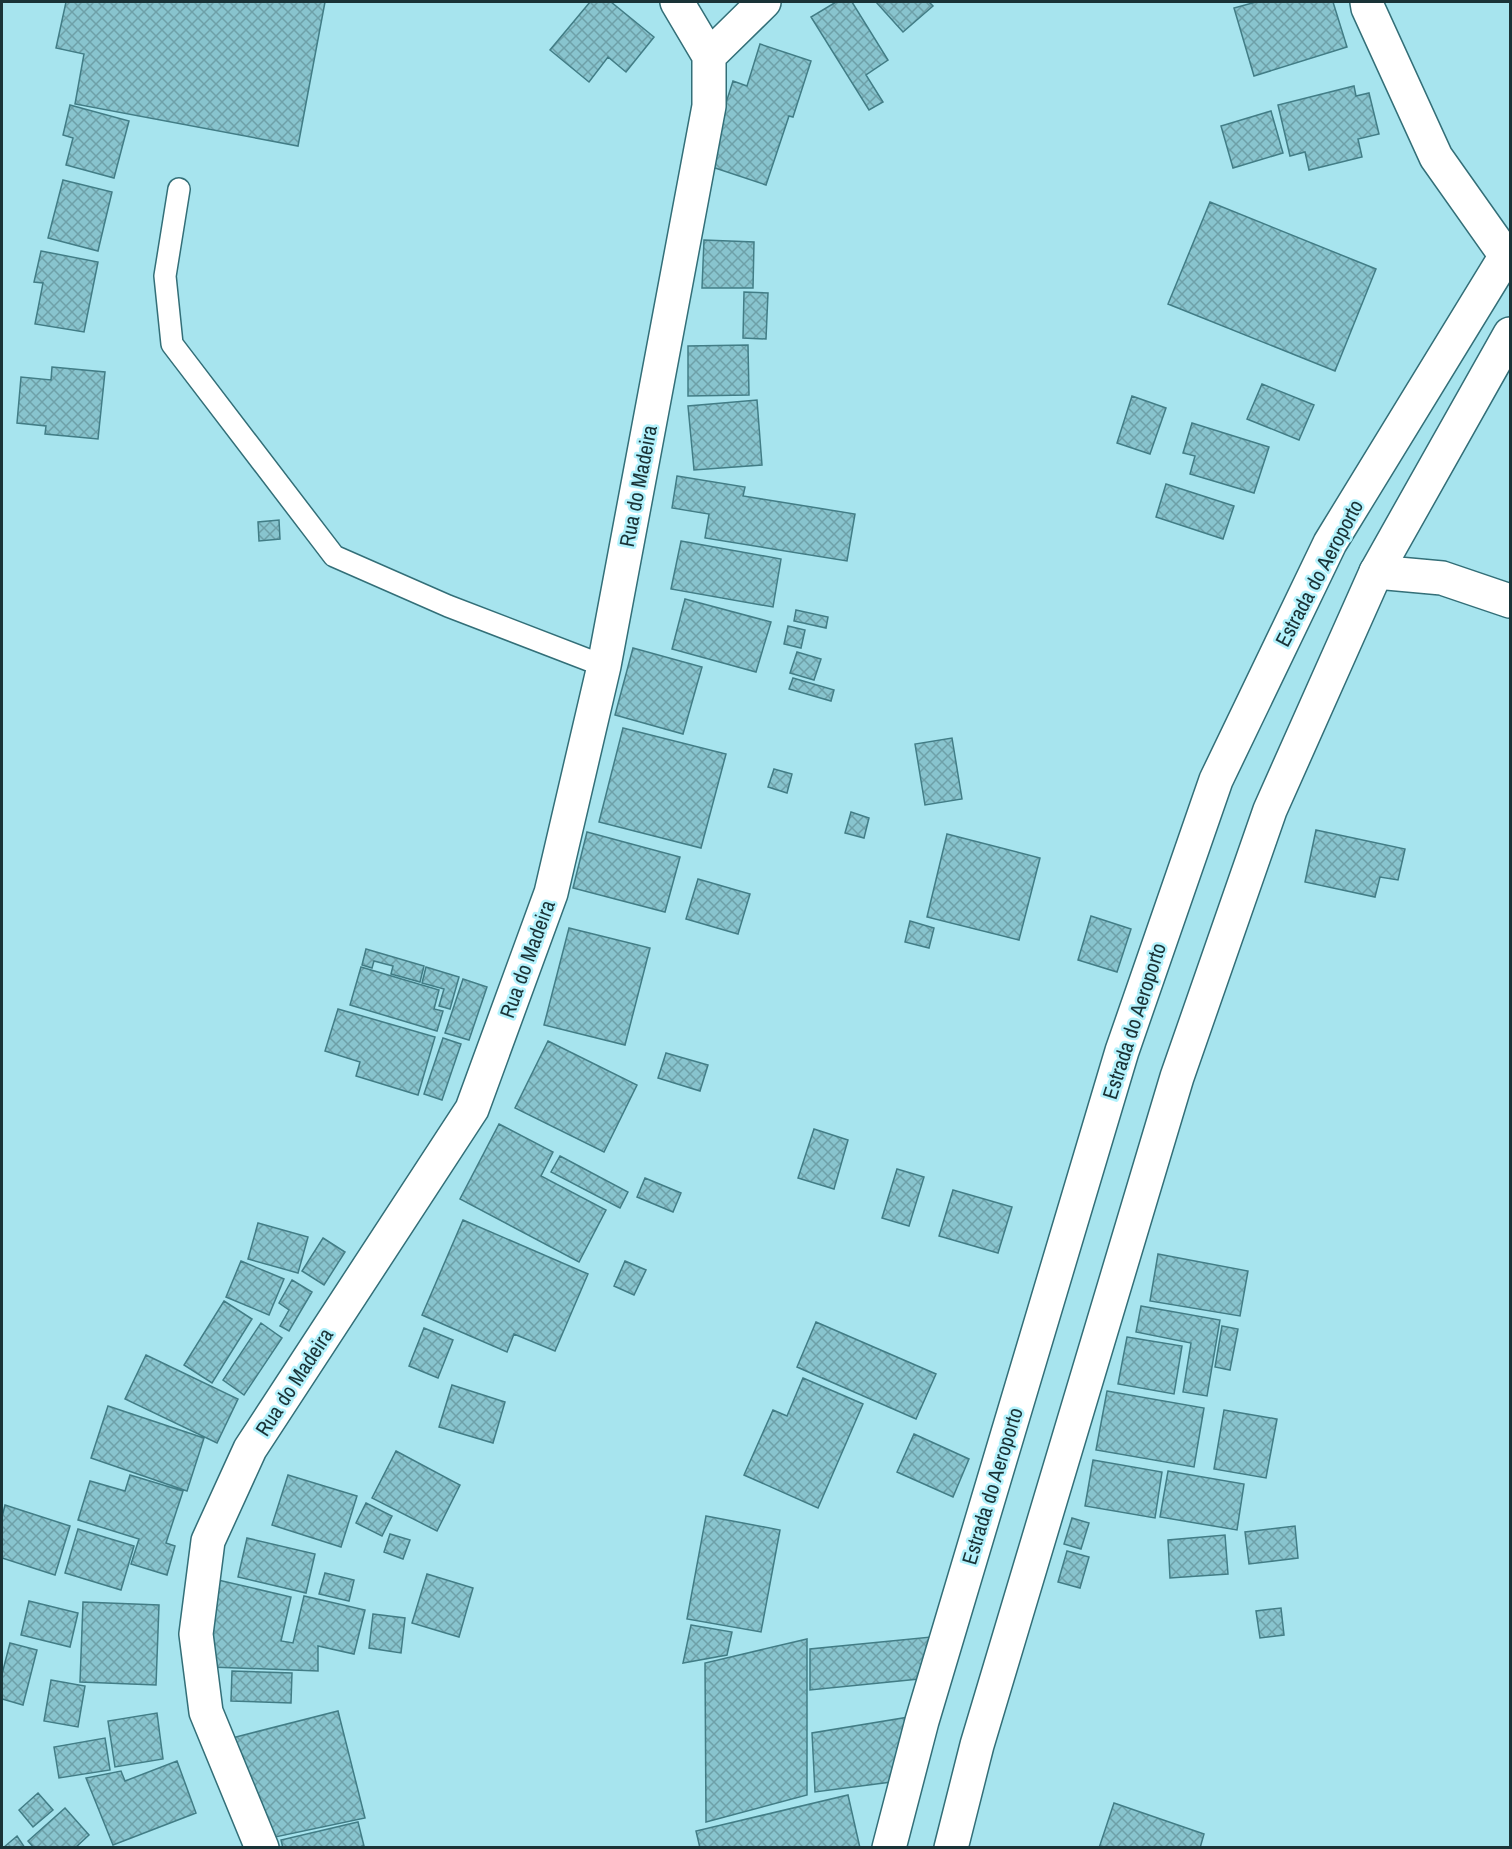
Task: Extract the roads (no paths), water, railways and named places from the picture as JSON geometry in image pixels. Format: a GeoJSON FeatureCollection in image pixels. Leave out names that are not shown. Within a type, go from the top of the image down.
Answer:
{"type":"FeatureCollection","features":[{"type":"Feature","properties":{"kind":"main road"},"geometry":{"type":"LineString","coordinates":[[677,2],[709,56],[764,2]]}},
{"type":"Feature","properties":{"kind":"main road"},"geometry":{"type":"LineString","coordinates":[[1367,2],[1436,158],[1508,252]]}},
{"type":"Feature","properties":{"kind":"main road","name":"Rua do Madeira"},"geometry":{"type":"LineString","coordinates":[[262,1848],[206,1712],[196,1635],[208,1541],[250,1449],[472,1109],[551,892],[604,666],[709,106],[709,56]]}},
{"type":"Feature","properties":{"kind":"main road","name":"Estrada do Aeroporto"},"geometry":{"type":"LineString","coordinates":[[889,1848],[922,1721],[1122,1051],[1216,780],[1330,543],[1508,252]]}},
{"type":"Feature","properties":{"kind":"main road"},"geometry":{"type":"LineString","coordinates":[[951,1848],[977,1745],[1177,1077],[1270,810],[1376,572],[1510,334]]}},
{"type":"Feature","properties":{"kind":"main road"},"geometry":{"type":"LineString","coordinates":[[1376,572],[1442,578],[1510,601]]}},
{"type":"Feature","properties":{"kind":"lane"},"geometry":{"type":"LineString","coordinates":[[179,189],[165,276],[172,344],[334,556],[448,606],[604,666]]}}]}
